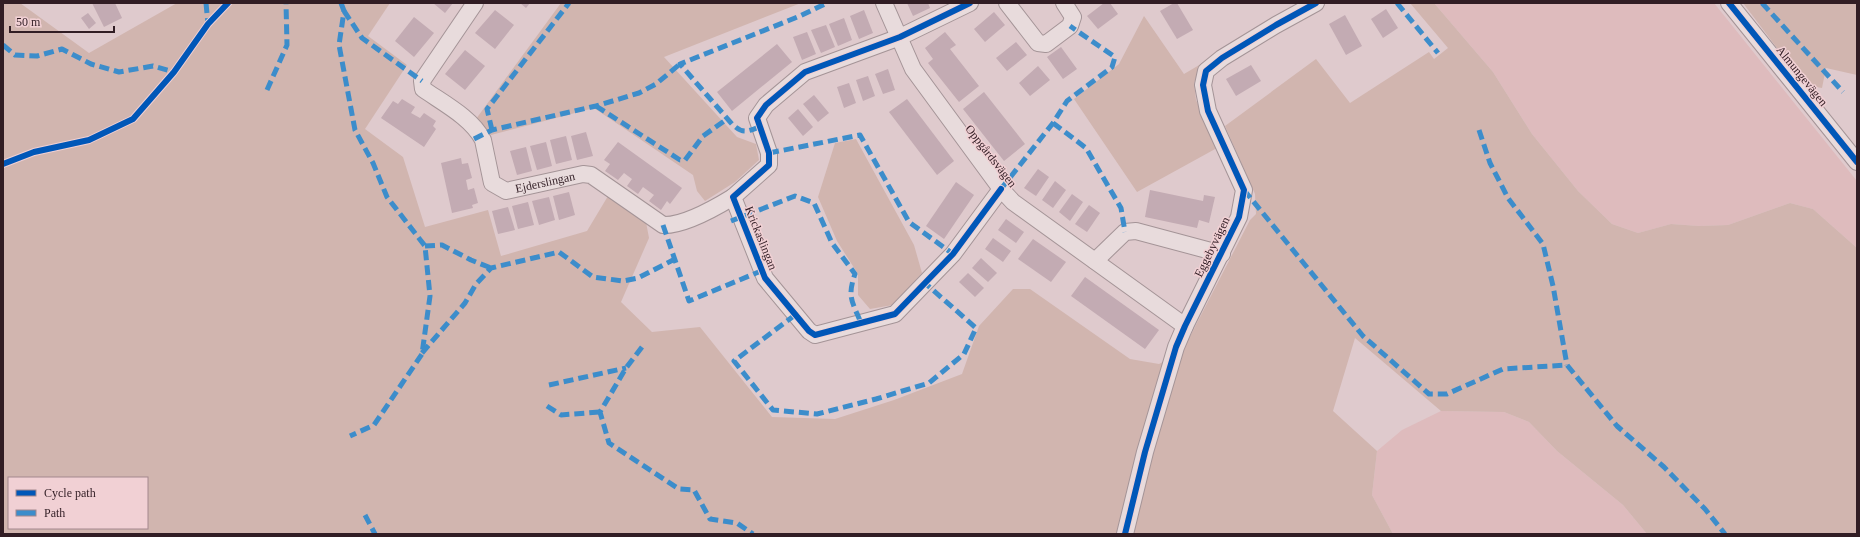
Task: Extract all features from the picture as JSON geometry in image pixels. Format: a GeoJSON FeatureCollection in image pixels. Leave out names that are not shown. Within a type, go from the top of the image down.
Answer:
{"type":"FeatureCollection","features":[{"type":"Feature","properties":{"kind":"street","name":"Ejderslingan"},"geometry":{"type":"LineString","coordinates":[[475,3],[422,81],[423,89],[471,124],[480,134],[483,140],[492,184],[506,191],[583,174],[591,175],[663,225],[673,225],[719,206],[733,197]]}},
{"type":"Feature","properties":{"kind":"street","name":"Oppgårdsvägen"},"geometry":{"type":"LineString","coordinates":[[884,3],[913,69],[924,86],[1001,189],[1013,202],[1185,326]]}},
{"type":"Feature","properties":{"kind":"street"},"geometry":{"type":"LineString","coordinates":[[900,37],[970,3]]}},
{"type":"Feature","properties":{"kind":"street"},"geometry":{"type":"LineString","coordinates":[[1007,3],[1038,43],[1046,44],[1070,26],[1073,17],[1064,3]]}},
{"type":"Feature","properties":{"kind":"street","name":"Eggebyvägen"},"geometry":{"type":"LineString","coordinates":[[1125,534],[1145,452],[1176,347],[1239,217],[1244,190],[1208,111],[1203,85],[1206,71],[1222,58],[1276,25],[1316,3]]}},
{"type":"Feature","properties":{"kind":"street","name":"Almungevägen"},"geometry":{"type":"LineString","coordinates":[[1729,3],[1857,162]]}},
{"type":"Feature","properties":{"kind":"street","name":"Krickaslingan"},"geometry":{"type":"LineString","coordinates":[[900,37],[806,72],[766,105],[757,118],[769,153],[769,165],[733,197],[765,278],[809,331],[815,335],[895,314],[953,254],[1001,189]]}},
{"type":"Feature","properties":{"kind":"street"},"geometry":{"type":"LineString","coordinates":[[1095,261],[1125,232],[1136,231],[1222,254]]}},
{"type":"Feature","properties":{"kind":"shaded area"},"geometry":{"type":"Polygon","coordinates":[[[3,3],[20,3],[89,53],[177,3],[390,3],[368,36],[407,65],[365,129],[403,157],[425,227],[488,210],[501,256],[587,231],[608,196],[646,222],[649,238],[621,302],[652,332],[700,327],[772,417],[835,419],[894,400],[962,374],[979,326],[1013,289],[1030,289],[1130,359],[1159,364],[1182,352],[1250,220],[1256,214],[1255,194],[1225,126],[1316,59],[1350,103],[1429,52],[1434,59],[1448,48],[1410,3],[1434,3],[1493,72],[1532,134],[1578,191],[1612,224],[1638,233],[1671,224],[1699,226],[1728,225],[1790,203],[1813,209],[1857,248],[1857,534],[1647,534],[1623,505],[1557,451],[1529,422],[1504,412],[1441,411],[1355,338],[1333,411],[1377,451],[1372,495],[1393,534],[3,534],[3,3]]]}},
{"type":"Feature","properties":{"kind":"shaded area"},"geometry":{"type":"Polygon","coordinates":[[[561,3],[801,3],[664,57],[737,137],[756,144],[759,160],[735,182],[705,201],[697,191],[693,175],[594,108],[491,135],[476,119],[561,3]]]}},
{"type":"Feature","properties":{"kind":"shaded area"},"geometry":{"type":"Polygon","coordinates":[[[1434,3],[1714,3],[1857,181],[1857,248],[1813,209],[1790,203],[1728,225],[1699,226],[1671,224],[1638,233],[1612,224],[1578,191],[1532,134],[1493,72],[1434,3]]]}},
{"type":"Feature","properties":{"kind":"shaded area"},"geometry":{"type":"Polygon","coordinates":[[[1743,3],[1857,3],[1857,75],[1826,68],[1822,88],[1805,85],[1743,3]]]}},
{"type":"Feature","properties":{"kind":"shaded area"},"geometry":{"type":"Polygon","coordinates":[[[1144,16],[1184,74],[1201,64],[1194,83],[1196,100],[1217,148],[1137,192],[1074,99],[1119,64],[1144,16]]]}},
{"type":"Feature","properties":{"kind":"shaded area"},"geometry":{"type":"Polygon","coordinates":[[[856,139],[914,245],[922,273],[893,305],[870,309],[858,295],[858,274],[837,241],[818,197],[835,143],[856,139]]]}},
{"type":"Feature","properties":{"kind":"shaded area"},"geometry":{"type":"Polygon","coordinates":[[[1441,411],[1504,412],[1529,422],[1557,451],[1623,505],[1647,534],[1393,534],[1372,495],[1377,451],[1402,430],[1441,411]]]}},
{"type":"Feature","properties":{"kind":"building"},"geometry":{"type":"Polygon","coordinates":[[[92,3],[115,3],[122,18],[104,27],[92,3]]]}},
{"type":"Feature","properties":{"kind":"building"},"geometry":{"type":"Polygon","coordinates":[[[433,3],[453,3],[445,13],[433,3]]]}},
{"type":"Feature","properties":{"kind":"building"},"geometry":{"type":"Polygon","coordinates":[[[520,3],[530,3],[526,8],[520,3]]]}},
{"type":"Feature","properties":{"kind":"building"},"geometry":{"type":"Polygon","coordinates":[[[907,3],[928,3],[930,8],[913,16],[907,3]]]}},
{"type":"Feature","properties":{"kind":"building"},"geometry":{"type":"Polygon","coordinates":[[[1104,3],[1110,3],[1118,14],[1098,29],[1087,16],[1104,3]]]}},
{"type":"Feature","properties":{"kind":"building"},"geometry":{"type":"Polygon","coordinates":[[[1174,3],[1177,3],[1193,30],[1177,39],[1160,11],[1174,3]]]}},
{"type":"Feature","properties":{"kind":"building"},"geometry":{"type":"Polygon","coordinates":[[[1386,9],[1398,28],[1383,38],[1371,19],[1386,9]]]}},
{"type":"Feature","properties":{"kind":"building"},"geometry":{"type":"Polygon","coordinates":[[[495,10],[514,25],[495,49],[475,33],[495,10]]]}},
{"type":"Feature","properties":{"kind":"building"},"geometry":{"type":"Polygon","coordinates":[[[864,10],[873,33],[859,39],[850,16],[864,10]]]}},
{"type":"Feature","properties":{"kind":"building"},"geometry":{"type":"Polygon","coordinates":[[[994,12],[1005,25],[985,42],[974,29],[994,12]]]}},
{"type":"Feature","properties":{"kind":"building"},"geometry":{"type":"Polygon","coordinates":[[[88,13],[96,23],[89,29],[81,18],[88,13]]]}},
{"type":"Feature","properties":{"kind":"building"},"geometry":{"type":"Polygon","coordinates":[[[1345,15],[1362,46],[1346,55],[1329,24],[1345,15]]]}},
{"type":"Feature","properties":{"kind":"building"},"geometry":{"type":"Polygon","coordinates":[[[414,17],[434,33],[414,57],[395,41],[414,17]]]}},
{"type":"Feature","properties":{"kind":"building"},"geometry":{"type":"Polygon","coordinates":[[[844,18],[852,40],[838,46],[829,24],[844,18]]]}},
{"type":"Feature","properties":{"kind":"building"},"geometry":{"type":"Polygon","coordinates":[[[826,25],[835,47],[821,53],[811,30],[826,25]]]}},
{"type":"Feature","properties":{"kind":"building"},"geometry":{"type":"Polygon","coordinates":[[[807,32],[816,54],[802,60],[793,37],[807,32]]]}},
{"type":"Feature","properties":{"kind":"building"},"geometry":{"type":"Polygon","coordinates":[[[945,32],[956,45],[950,49],[979,86],[959,102],[928,63],[933,59],[925,48],[945,32]]]}},
{"type":"Feature","properties":{"kind":"building"},"geometry":{"type":"Polygon","coordinates":[[[1016,42],[1027,55],[1007,71],[996,58],[1016,42]]]}},
{"type":"Feature","properties":{"kind":"building"},"geometry":{"type":"Polygon","coordinates":[[[777,44],[792,62],[732,111],[717,92],[777,44]]]}},
{"type":"Feature","properties":{"kind":"building"},"geometry":{"type":"Polygon","coordinates":[[[1061,47],[1077,69],[1063,79],[1047,57],[1061,47]]]}},
{"type":"Feature","properties":{"kind":"building"},"geometry":{"type":"Polygon","coordinates":[[[465,50],[485,66],[465,90],[445,74],[465,50]]]}},
{"type":"Feature","properties":{"kind":"building"},"geometry":{"type":"Polygon","coordinates":[[[1251,65],[1261,81],[1236,96],[1226,79],[1251,65]]]}},
{"type":"Feature","properties":{"kind":"building"},"geometry":{"type":"Polygon","coordinates":[[[1038,66],[1050,80],[1030,96],[1019,83],[1038,66]]]}},
{"type":"Feature","properties":{"kind":"building"},"geometry":{"type":"Polygon","coordinates":[[[888,69],[895,90],[883,94],[875,74],[888,69]]]}},
{"type":"Feature","properties":{"kind":"building"},"geometry":{"type":"Polygon","coordinates":[[[868,76],[875,96],[863,101],[856,80],[868,76]]]}},
{"type":"Feature","properties":{"kind":"building"},"geometry":{"type":"Polygon","coordinates":[[[849,83],[856,103],[844,108],[837,87],[849,83]]]}},
{"type":"Feature","properties":{"kind":"building"},"geometry":{"type":"Polygon","coordinates":[[[984,92],[1025,144],[1004,161],[963,109],[984,92]]]}},
{"type":"Feature","properties":{"kind":"building"},"geometry":{"type":"Polygon","coordinates":[[[814,95],[829,113],[818,122],[803,104],[814,95]]]}},
{"type":"Feature","properties":{"kind":"building"},"geometry":{"type":"Polygon","coordinates":[[[402,99],[415,107],[411,113],[420,118],[424,113],[436,121],[433,126],[436,129],[424,147],[381,118],[393,101],[398,104],[402,99]]]}},
{"type":"Feature","properties":{"kind":"building"},"geometry":{"type":"Polygon","coordinates":[[[907,99],[954,161],[937,175],[889,112],[907,99]]]}},
{"type":"Feature","properties":{"kind":"building"},"geometry":{"type":"Polygon","coordinates":[[[798,109],[813,127],[803,136],[788,118],[798,109]]]}},
{"type":"Feature","properties":{"kind":"building"},"geometry":{"type":"Polygon","coordinates":[[[586,132],[593,156],[577,160],[571,136],[586,132]]]}},
{"type":"Feature","properties":{"kind":"building"},"geometry":{"type":"Polygon","coordinates":[[[566,136],[572,160],[556,164],[550,140],[566,136]]]}},
{"type":"Feature","properties":{"kind":"building"},"geometry":{"type":"Polygon","coordinates":[[[546,142],[552,166],[537,170],[530,146],[546,142]]]}},
{"type":"Feature","properties":{"kind":"building"},"geometry":{"type":"Polygon","coordinates":[[[618,142],[682,188],[670,204],[667,201],[661,210],[649,201],[654,195],[643,187],[638,194],[627,186],[632,179],[624,173],[618,180],[605,171],[610,164],[604,160],[618,142]]]}},
{"type":"Feature","properties":{"kind":"building"},"geometry":{"type":"Polygon","coordinates":[[[526,147],[532,171],[517,175],[510,151],[526,147]]]}},
{"type":"Feature","properties":{"kind":"building"},"geometry":{"type":"Polygon","coordinates":[[[461,158],[462,164],[468,163],[472,178],[466,180],[468,190],[474,188],[478,203],[472,205],[473,208],[452,213],[441,163],[461,158]]]}},
{"type":"Feature","properties":{"kind":"building"},"geometry":{"type":"Polygon","coordinates":[[[1038,169],[1049,177],[1036,196],[1024,188],[1038,169]]]}},
{"type":"Feature","properties":{"kind":"building"},"geometry":{"type":"Polygon","coordinates":[[[1055,181],[1066,190],[1053,208],[1042,200],[1055,181]]]}},
{"type":"Feature","properties":{"kind":"building"},"geometry":{"type":"Polygon","coordinates":[[[956,182],[974,195],[944,239],[926,226],[956,182]]]}},
{"type":"Feature","properties":{"kind":"building"},"geometry":{"type":"Polygon","coordinates":[[[1150,190],[1203,201],[1204,195],[1215,197],[1209,223],[1199,220],[1197,228],[1145,217],[1150,190]]]}},
{"type":"Feature","properties":{"kind":"building"},"geometry":{"type":"Polygon","coordinates":[[[569,192],[575,215],[559,220],[553,196],[569,192]]]}},
{"type":"Feature","properties":{"kind":"building"},"geometry":{"type":"Polygon","coordinates":[[[1072,194],[1083,202],[1070,221],[1059,212],[1072,194]]]}},
{"type":"Feature","properties":{"kind":"building"},"geometry":{"type":"Polygon","coordinates":[[[549,197],[555,220],[539,225],[532,201],[549,197]]]}},
{"type":"Feature","properties":{"kind":"building"},"geometry":{"type":"Polygon","coordinates":[[[528,202],[534,225],[518,229],[512,206],[528,202]]]}},
{"type":"Feature","properties":{"kind":"building"},"geometry":{"type":"Polygon","coordinates":[[[1089,205],[1100,213],[1087,232],[1075,224],[1089,205]]]}},
{"type":"Feature","properties":{"kind":"building"},"geometry":{"type":"Polygon","coordinates":[[[508,207],[515,230],[498,234],[492,211],[508,207]]]}},
{"type":"Feature","properties":{"kind":"building"},"geometry":{"type":"Polygon","coordinates":[[[1006,219],[1024,232],[1016,243],[998,230],[1006,219]]]}},
{"type":"Feature","properties":{"kind":"building"},"geometry":{"type":"Polygon","coordinates":[[[993,238],[1011,251],[1003,262],[985,249],[993,238]]]}},
{"type":"Feature","properties":{"kind":"building"},"geometry":{"type":"Polygon","coordinates":[[[1033,239],[1066,262],[1051,282],[1018,259],[1033,239]]]}},
{"type":"Feature","properties":{"kind":"building"},"geometry":{"type":"Polygon","coordinates":[[[981,258],[997,273],[988,282],[972,268],[981,258]]]}},
{"type":"Feature","properties":{"kind":"building"},"geometry":{"type":"Polygon","coordinates":[[[968,273],[984,288],[975,297],[959,282],[968,273]]]}},
{"type":"Feature","properties":{"kind":"building"},"geometry":{"type":"Polygon","coordinates":[[[1085,277],[1159,330],[1145,349],[1071,296],[1085,277]]]}},
{"type":"Feature","properties":{"kind":"marked path"},"geometry":{"type":"LineString","coordinates":[[206,3],[208,24]]}},
{"type":"Feature","properties":{"kind":"marked path"},"geometry":{"type":"LineString","coordinates":[[267,90],[287,45],[286,3]]}},
{"type":"Feature","properties":{"kind":"marked path"},"geometry":{"type":"LineString","coordinates":[[341,3],[344,11],[339,45],[355,130],[373,163],[387,197],[425,246],[430,296],[422,354],[374,425],[350,436]]}},
{"type":"Feature","properties":{"kind":"marked path"},"geometry":{"type":"LineString","coordinates":[[492,130],[487,109],[569,3]]}},
{"type":"Feature","properties":{"kind":"marked path"},"geometry":{"type":"LineString","coordinates":[[759,127],[742,131],[732,124],[680,64],[800,16],[827,3]]}},
{"type":"Feature","properties":{"kind":"marked path"},"geometry":{"type":"LineString","coordinates":[[1397,3],[1438,53]]}},
{"type":"Feature","properties":{"kind":"marked path"},"geometry":{"type":"LineString","coordinates":[[1762,3],[1843,92]]}},
{"type":"Feature","properties":{"kind":"marked path"},"geometry":{"type":"LineString","coordinates":[[344,11],[362,38],[422,81]]}},
{"type":"Feature","properties":{"kind":"marked path"},"geometry":{"type":"LineString","coordinates":[[1001,189],[1053,123],[1067,101],[1112,67],[1115,57],[1070,26]]}},
{"type":"Feature","properties":{"kind":"marked path"},"geometry":{"type":"LineString","coordinates":[[3,45],[15,55],[37,56],[62,49],[91,64],[119,72],[153,66],[174,72]]}},
{"type":"Feature","properties":{"kind":"marked path"},"geometry":{"type":"LineString","coordinates":[[474,139],[492,130],[596,106],[639,93],[656,84],[680,64]]}},
{"type":"Feature","properties":{"kind":"marked path"},"geometry":{"type":"LineString","coordinates":[[596,106],[680,160],[685,160],[703,136],[727,119]]}},
{"type":"Feature","properties":{"kind":"marked path"},"geometry":{"type":"LineString","coordinates":[[1053,123],[1086,148],[1121,208],[1125,232]]}},
{"type":"Feature","properties":{"kind":"marked path"},"geometry":{"type":"LineString","coordinates":[[1479,130],[1490,163],[1508,198],[1543,244],[1553,286],[1567,365]]}},
{"type":"Feature","properties":{"kind":"marked path"},"geometry":{"type":"LineString","coordinates":[[769,153],[860,135],[909,222],[953,254]]}},
{"type":"Feature","properties":{"kind":"marked path"},"geometry":{"type":"LineString","coordinates":[[1244,190],[1363,336],[1429,394],[1447,394],[1503,369],[1567,365],[1617,426],[1664,467],[1705,509],[1725,534]]}},
{"type":"Feature","properties":{"kind":"marked path"},"geometry":{"type":"LineString","coordinates":[[731,221],[795,196],[814,203],[832,243],[855,274],[851,294],[853,304],[861,323]]}},
{"type":"Feature","properties":{"kind":"marked path"},"geometry":{"type":"LineString","coordinates":[[663,225],[689,301],[761,271]]}},
{"type":"Feature","properties":{"kind":"marked path"},"geometry":{"type":"LineString","coordinates":[[425,246],[442,245],[471,260],[491,268]]}},
{"type":"Feature","properties":{"kind":"marked path"},"geometry":{"type":"LineString","coordinates":[[422,353],[465,303],[476,284],[491,268],[559,252],[593,277],[623,281],[638,278],[675,259]]}},
{"type":"Feature","properties":{"kind":"marked path"},"geometry":{"type":"LineString","coordinates":[[795,315],[734,361],[773,410],[817,414],[876,399],[929,383],[964,354],[976,328],[925,283]]}},
{"type":"Feature","properties":{"kind":"marked path"},"geometry":{"type":"LineString","coordinates":[[642,347],[626,368],[600,412],[609,443],[679,489],[694,490],[710,519],[737,523],[753,534]]}},
{"type":"Feature","properties":{"kind":"marked path"},"geometry":{"type":"LineString","coordinates":[[549,385],[626,368]]}},
{"type":"Feature","properties":{"kind":"marked path"},"geometry":{"type":"LineString","coordinates":[[547,406],[561,415],[600,412]]}},
{"type":"Feature","properties":{"kind":"marked path"},"geometry":{"type":"LineString","coordinates":[[365,515],[375,534]]}},
{"type":"Feature","properties":{"kind":"cycle path"},"geometry":{"type":"LineString","coordinates":[[3,164],[34,152],[89,140],[133,119],[174,72],[208,24],[228,3]]}},
{"type":"Feature","properties":{"kind":"cycle path"},"geometry":{"type":"LineString","coordinates":[[970,3],[900,37],[805,72],[766,105],[757,118],[769,153],[769,165],[733,197],[765,278],[809,331],[815,335],[895,314],[953,254],[1001,189]]}},
{"type":"Feature","properties":{"kind":"cycle path"},"geometry":{"type":"LineString","coordinates":[[1125,534],[1145,452],[1176,347],[1239,217],[1244,190],[1208,111],[1203,85],[1206,71],[1222,58],[1276,25],[1316,3]]}},
{"type":"Feature","properties":{"kind":"cycle path"},"geometry":{"type":"LineString","coordinates":[[1729,3],[1857,162]]}}]}
